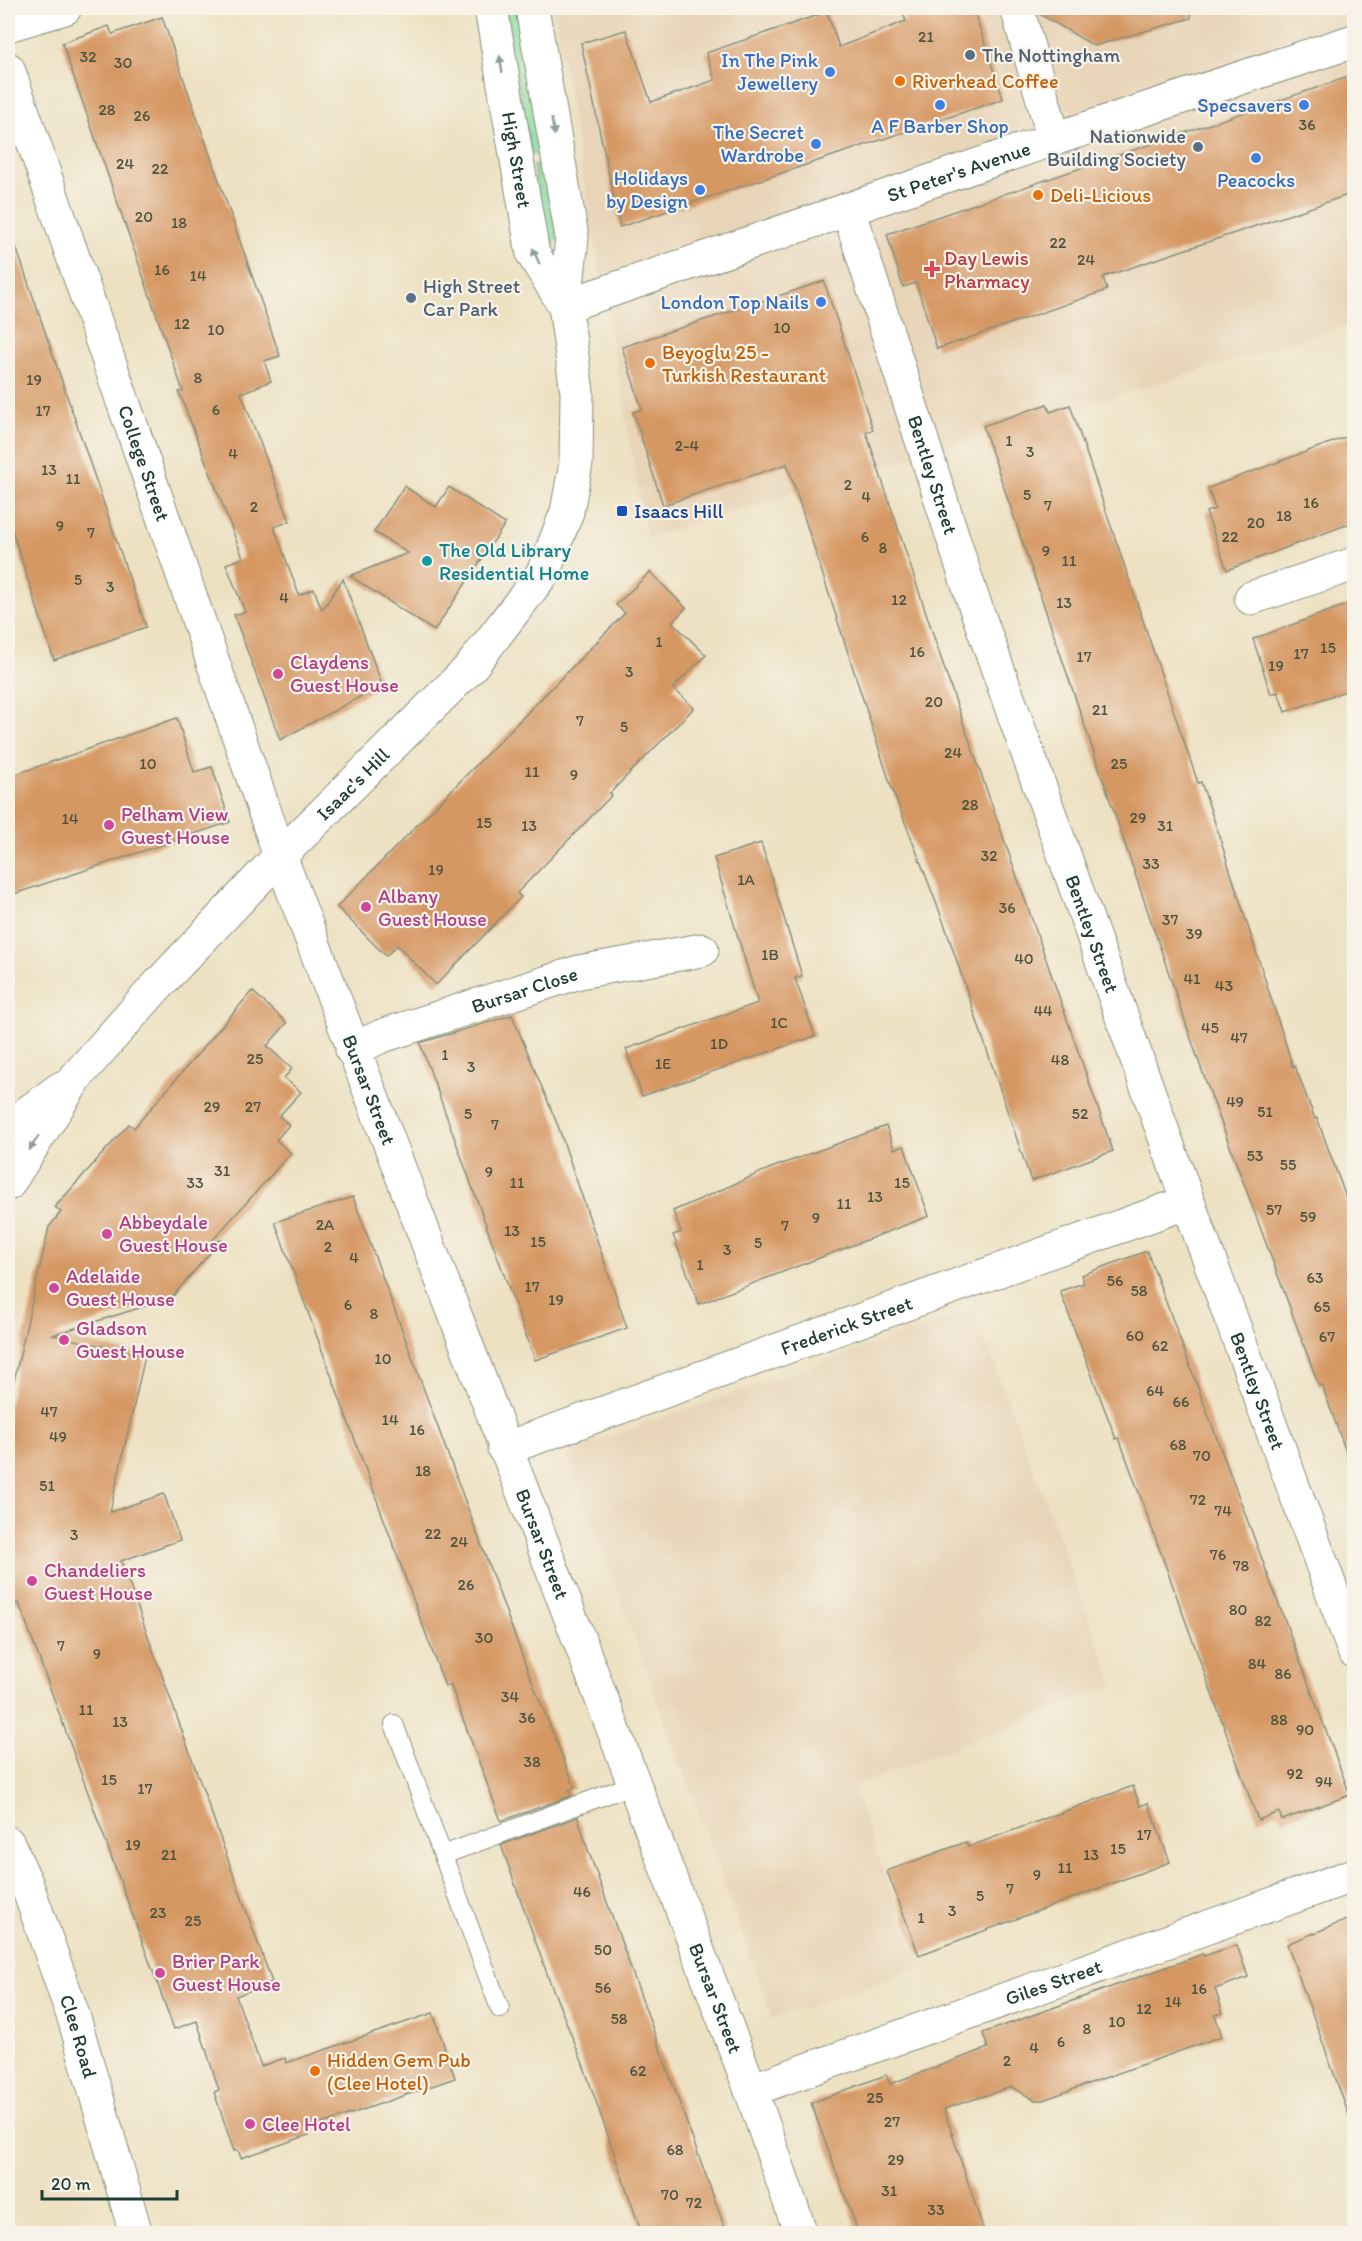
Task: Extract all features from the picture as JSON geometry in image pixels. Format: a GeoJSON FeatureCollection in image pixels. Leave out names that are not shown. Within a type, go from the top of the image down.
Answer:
{"type":"FeatureCollection","features":[{"type":"Feature","properties":{"kind":"street"},"geometry":{"type":"LineString","coordinates":[[8,25],[65,8]]}},
{"type":"Feature","properties":{"kind":"street","name":"High Street"},"geometry":{"type":"LineString","coordinates":[[491,8],[533,254],[565,306]]}},
{"type":"Feature","properties":{"kind":"street","name":"High Street"},"geometry":{"type":"LineString","coordinates":[[531,8],[572,237],[565,306],[577,392],[576,463]]}},
{"type":"Feature","properties":{"kind":"street"},"geometry":{"type":"LineString","coordinates":[[1017,8],[1054,139]]}},
{"type":"Feature","properties":{"kind":"street","name":"St Peter's Avenue"},"geometry":{"type":"LineString","coordinates":[[565,306],[1054,139],[1354,41]]}},
{"type":"Feature","properties":{"kind":"street","name":"College Street"},"geometry":{"type":"LineString","coordinates":[[8,69],[280,856]]}},
{"type":"Feature","properties":{"kind":"street","name":"Bentley Street"},"geometry":{"type":"LineString","coordinates":[[848,210],[971,594],[1188,1202],[1354,1651]]}},
{"type":"Feature","properties":{"kind":"street","name":"Isaac's Hill"},"geometry":{"type":"LineString","coordinates":[[8,1184],[77,1076],[155,988],[280,856],[470,668],[543,573],[567,512],[576,463]]}},
{"type":"Feature","properties":{"kind":"street"},"geometry":{"type":"LineString","coordinates":[[1251,598],[1354,564]]}},
{"type":"Feature","properties":{"kind":"street","name":"Bursar Street"},"geometry":{"type":"LineString","coordinates":[[280,856],[632,1785],[751,2090],[801,2234]]}},
{"type":"Feature","properties":{"kind":"street","name":"Bursar Close"},"geometry":{"type":"LineString","coordinates":[[352,1050],[382,1036],[579,972],[702,950]]}},
{"type":"Feature","properties":{"kind":"street","name":"Isaac's Hill"},"geometry":{"type":"LineString","coordinates":[[8,1127],[77,1076]]}},
{"type":"Feature","properties":{"kind":"street","name":"Frederick Street"},"geometry":{"type":"LineString","coordinates":[[504,1449],[1188,1202]]}},
{"type":"Feature","properties":{"kind":"street","name":"Clee Road"},"geometry":{"type":"LineString","coordinates":[[8,1843],[27,1886],[74,2018],[136,2234]]}},
{"type":"Feature","properties":{"kind":"street","name":"Giles Street"},"geometry":{"type":"LineString","coordinates":[[751,2090],[1354,1875]]}},
{"type":"Feature","properties":{"kind":"lane"},"geometry":{"type":"LineString","coordinates":[[394,1724],[500,2009]]}},
{"type":"Feature","properties":{"kind":"lane"},"geometry":{"type":"LineString","coordinates":[[443,1855],[632,1785]]}},
{"type":"Feature","properties":{"kind":"shaded area"},"geometry":{"type":"Polygon","coordinates":[[[553,8],[1354,8],[1354,324],[647,538],[553,8]]]}},
{"type":"Feature","properties":{"kind":"shaded area"},"geometry":{"type":"Polygon","coordinates":[[[974,1310],[1114,1685],[852,1787],[920,1967],[773,2019],[569,1458],[573,1450],[579,1447],[974,1310]]]}},
{"type":"Feature","properties":{"kind":"green space"},"geometry":{"type":"Polygon","coordinates":[[[504,8],[519,8],[541,153],[531,154],[504,8]]]}},
{"type":"Feature","properties":{"kind":"green space"},"geometry":{"type":"Polygon","coordinates":[[[542,164],[546,166],[558,238],[552,246],[548,246],[533,166],[542,164]]]}},
{"type":"Feature","properties":{"kind":"building"},"geometry":{"type":"Polygon","coordinates":[[[901,8],[973,8],[1003,99],[620,227],[581,43],[626,30],[651,102],[715,80],[706,53],[827,12],[839,47],[906,21],[901,8]]]}},
{"type":"Feature","properties":{"kind":"building"},"geometry":{"type":"Polygon","coordinates":[[[1036,8],[1190,8],[1191,18],[1094,46],[1038,13],[1036,8]]]}},
{"type":"Feature","properties":{"kind":"building"},"geometry":{"type":"Polygon","coordinates":[[[162,17],[280,356],[264,361],[271,381],[241,393],[290,521],[274,527],[299,595],[314,589],[322,610],[343,579],[382,685],[280,740],[234,615],[245,612],[226,564],[243,558],[179,392],[183,391],[62,43],[109,26],[112,34],[162,17]]]}},
{"type":"Feature","properties":{"kind":"building"},"geometry":{"type":"Polygon","coordinates":[[[1354,75],[1354,193],[1103,277],[1107,290],[937,349],[916,283],[903,287],[887,234],[1354,75]]]}},
{"type":"Feature","properties":{"kind":"building"},"geometry":{"type":"Polygon","coordinates":[[[14,241],[146,627],[54,660],[8,518],[8,242],[14,241]]]}},
{"type":"Feature","properties":{"kind":"building"},"geometry":{"type":"Polygon","coordinates":[[[824,281],[873,430],[866,432],[951,688],[1113,1151],[1031,1181],[944,923],[891,786],[787,464],[663,505],[633,412],[642,409],[622,347],[824,281]]]}},
{"type":"Feature","properties":{"kind":"building"},"geometry":{"type":"Polygon","coordinates":[[[1047,404],[1050,412],[1070,405],[1198,783],[1201,782],[1213,817],[1293,1067],[1295,1066],[1315,1119],[1317,1118],[1354,1219],[1354,1462],[1350,1463],[1322,1385],[1319,1386],[1201,1068],[983,426],[1047,404]]]}},
{"type":"Feature","properties":{"kind":"building"},"geometry":{"type":"Polygon","coordinates":[[[1354,434],[1354,522],[1227,570],[1206,512],[1215,509],[1208,488],[1354,434]]]}},
{"type":"Feature","properties":{"kind":"building","name":"The Old Library Residential Home"},"geometry":{"type":"Polygon","coordinates":[[[404,486],[436,507],[449,487],[505,524],[434,631],[350,576],[408,553],[374,532],[404,486]]]}},
{"type":"Feature","properties":{"kind":"building"},"geometry":{"type":"Polygon","coordinates":[[[650,572],[686,608],[672,622],[706,655],[673,688],[694,708],[610,793],[612,795],[517,893],[521,897],[436,985],[397,945],[386,956],[337,907],[625,613],[616,605],[650,572]]]}},
{"type":"Feature","properties":{"kind":"building"},"geometry":{"type":"Polygon","coordinates":[[[1354,602],[1354,688],[1285,712],[1278,692],[1271,694],[1253,639],[1354,602]]]}},
{"type":"Feature","properties":{"kind":"building"},"geometry":{"type":"Polygon","coordinates":[[[177,718],[194,772],[212,767],[230,822],[8,896],[8,777],[177,718]]]}},
{"type":"Feature","properties":{"kind":"building"},"geometry":{"type":"Polygon","coordinates":[[[761,843],[802,976],[795,978],[815,1036],[642,1096],[626,1049],[758,1003],[714,858],[761,843]]]}},
{"type":"Feature","properties":{"kind":"building"},"geometry":{"type":"Polygon","coordinates":[[[252,991],[287,1023],[267,1046],[292,1069],[284,1078],[301,1092],[279,1116],[289,1125],[276,1140],[291,1153],[210,1243],[221,1240],[171,1298],[53,1335],[145,1356],[110,1512],[164,1494],[180,1540],[121,1561],[272,1982],[236,1996],[261,2066],[285,2058],[286,2063],[433,2013],[455,2078],[307,2129],[309,2135],[241,2158],[238,2150],[234,2151],[214,2092],[219,2090],[197,2021],[174,2029],[19,1603],[15,1604],[8,1583],[8,1407],[49,1227],[61,1212],[55,1207],[129,1124],[134,1128],[252,991]]]}},
{"type":"Feature","properties":{"kind":"building"},"geometry":{"type":"Polygon","coordinates":[[[512,1015],[558,1126],[627,1328],[535,1360],[420,1043],[512,1015]]]}},
{"type":"Feature","properties":{"kind":"building"},"geometry":{"type":"Polygon","coordinates":[[[886,1126],[894,1149],[904,1146],[929,1216],[699,1304],[673,1235],[681,1232],[673,1211],[771,1168],[886,1126]]]}},
{"type":"Feature","properties":{"kind":"building"},"geometry":{"type":"Polygon","coordinates":[[[353,1197],[527,1669],[575,1788],[569,1790],[571,1796],[501,1821],[450,1684],[445,1686],[275,1222],[353,1197]]]}},
{"type":"Feature","properties":{"kind":"building"},"geometry":{"type":"Polygon","coordinates":[[[1147,1251],[1350,1795],[1282,1820],[1279,1812],[1258,1820],[1119,1438],[1116,1439],[1060,1291],[1084,1283],[1081,1275],[1147,1251]]]}},
{"type":"Feature","properties":{"kind":"building"},"geometry":{"type":"Polygon","coordinates":[[[1133,1786],[1140,1806],[1148,1803],[1170,1862],[919,1955],[887,1871],[966,1842],[968,1847],[1133,1786]]]}},
{"type":"Feature","properties":{"kind":"building"},"geometry":{"type":"Polygon","coordinates":[[[578,1817],[727,2234],[642,2234],[583,2064],[550,1982],[501,1845],[578,1817]]]}},
{"type":"Feature","properties":{"kind":"building"},"geometry":{"type":"Polygon","coordinates":[[[1354,1917],[1354,2117],[1350,2118],[1287,1944],[1354,1917]]]}},
{"type":"Feature","properties":{"kind":"building"},"geometry":{"type":"Polygon","coordinates":[[[1237,1945],[1248,1977],[1215,1989],[1223,2013],[1215,2015],[1222,2036],[1043,2100],[1035,2100],[1011,2087],[944,2109],[985,2234],[859,2234],[811,2103],[886,2075],[890,2084],[988,2048],[983,2033],[1203,1954],[1204,1956],[1237,1945]]]}},
{"type":"Feature","properties":{"kind":"place","name":"The Nottingham"},"geometry":{"type":"Point","coordinates":[970,55]}},
{"type":"Feature","properties":{"kind":"place","name":"In The Pink Jewellery"},"geometry":{"type":"Point","coordinates":[830,72]}},
{"type":"Feature","properties":{"kind":"place","name":"Riverhead Coffee"},"geometry":{"type":"Point","coordinates":[900,81]}},
{"type":"Feature","properties":{"kind":"place","name":"A F Barber Shop"},"geometry":{"type":"Point","coordinates":[940,105]}},
{"type":"Feature","properties":{"kind":"place","name":"Specsavers"},"geometry":{"type":"Point","coordinates":[1304,105]}},
{"type":"Feature","properties":{"kind":"place","name":"The Secret Wardrobe"},"geometry":{"type":"Point","coordinates":[816,144]}},
{"type":"Feature","properties":{"kind":"place","name":"Nationwide Building Society"},"geometry":{"type":"Point","coordinates":[1198,147]}},
{"type":"Feature","properties":{"kind":"place","name":"Peacocks"},"geometry":{"type":"Point","coordinates":[1256,158]}},
{"type":"Feature","properties":{"kind":"place","name":"Holidays by Design"},"geometry":{"type":"Point","coordinates":[700,190]}},
{"type":"Feature","properties":{"kind":"place","name":"Deli-Licious"},"geometry":{"type":"Point","coordinates":[1038,195]}},
{"type":"Feature","properties":{"kind":"place","name":"Day Lewis Pharmacy"},"geometry":{"type":"Point","coordinates":[932,269]}},
{"type":"Feature","properties":{"kind":"place","name":"High Street Car Park"},"geometry":{"type":"Point","coordinates":[411,298]}},
{"type":"Feature","properties":{"kind":"place","name":"London Top Nails"},"geometry":{"type":"Point","coordinates":[821,302]}},
{"type":"Feature","properties":{"kind":"place","name":"Beyoglu 25 - Turkish Restaurant"},"geometry":{"type":"Point","coordinates":[650,363]}},
{"type":"Feature","properties":{"kind":"place","name":"Isaacs Hill"},"geometry":{"type":"Point","coordinates":[622,511]}},
{"type":"Feature","properties":{"kind":"place","name":"The Old Library Residential Home"},"geometry":{"type":"Point","coordinates":[427,561]}},
{"type":"Feature","properties":{"kind":"place","name":"Claydens Guest House"},"geometry":{"type":"Point","coordinates":[278,674]}},
{"type":"Feature","properties":{"kind":"place","name":"Pelham View Guest House"},"geometry":{"type":"Point","coordinates":[109,825]}},
{"type":"Feature","properties":{"kind":"place","name":"Albany Guest House"},"geometry":{"type":"Point","coordinates":[366,907]}},
{"type":"Feature","properties":{"kind":"place","name":"Abbeydale Guest House"},"geometry":{"type":"Point","coordinates":[107,1234]}},
{"type":"Feature","properties":{"kind":"place","name":"Adelaide Guest House"},"geometry":{"type":"Point","coordinates":[54,1288]}},
{"type":"Feature","properties":{"kind":"place","name":"Gladson Guest House"},"geometry":{"type":"Point","coordinates":[64,1340]}},
{"type":"Feature","properties":{"kind":"place","name":"Chandeliers Guest House"},"geometry":{"type":"Point","coordinates":[32,1581]}},
{"type":"Feature","properties":{"kind":"place","name":"Brier Park Guest House"},"geometry":{"type":"Point","coordinates":[160,1973]}},
{"type":"Feature","properties":{"kind":"place","name":"Hidden Gem Pub (Clee Hotel)"},"geometry":{"type":"Point","coordinates":[315,2071]}},
{"type":"Feature","properties":{"kind":"place","name":"Clee Hotel"},"geometry":{"type":"Point","coordinates":[250,2124]}}]}
